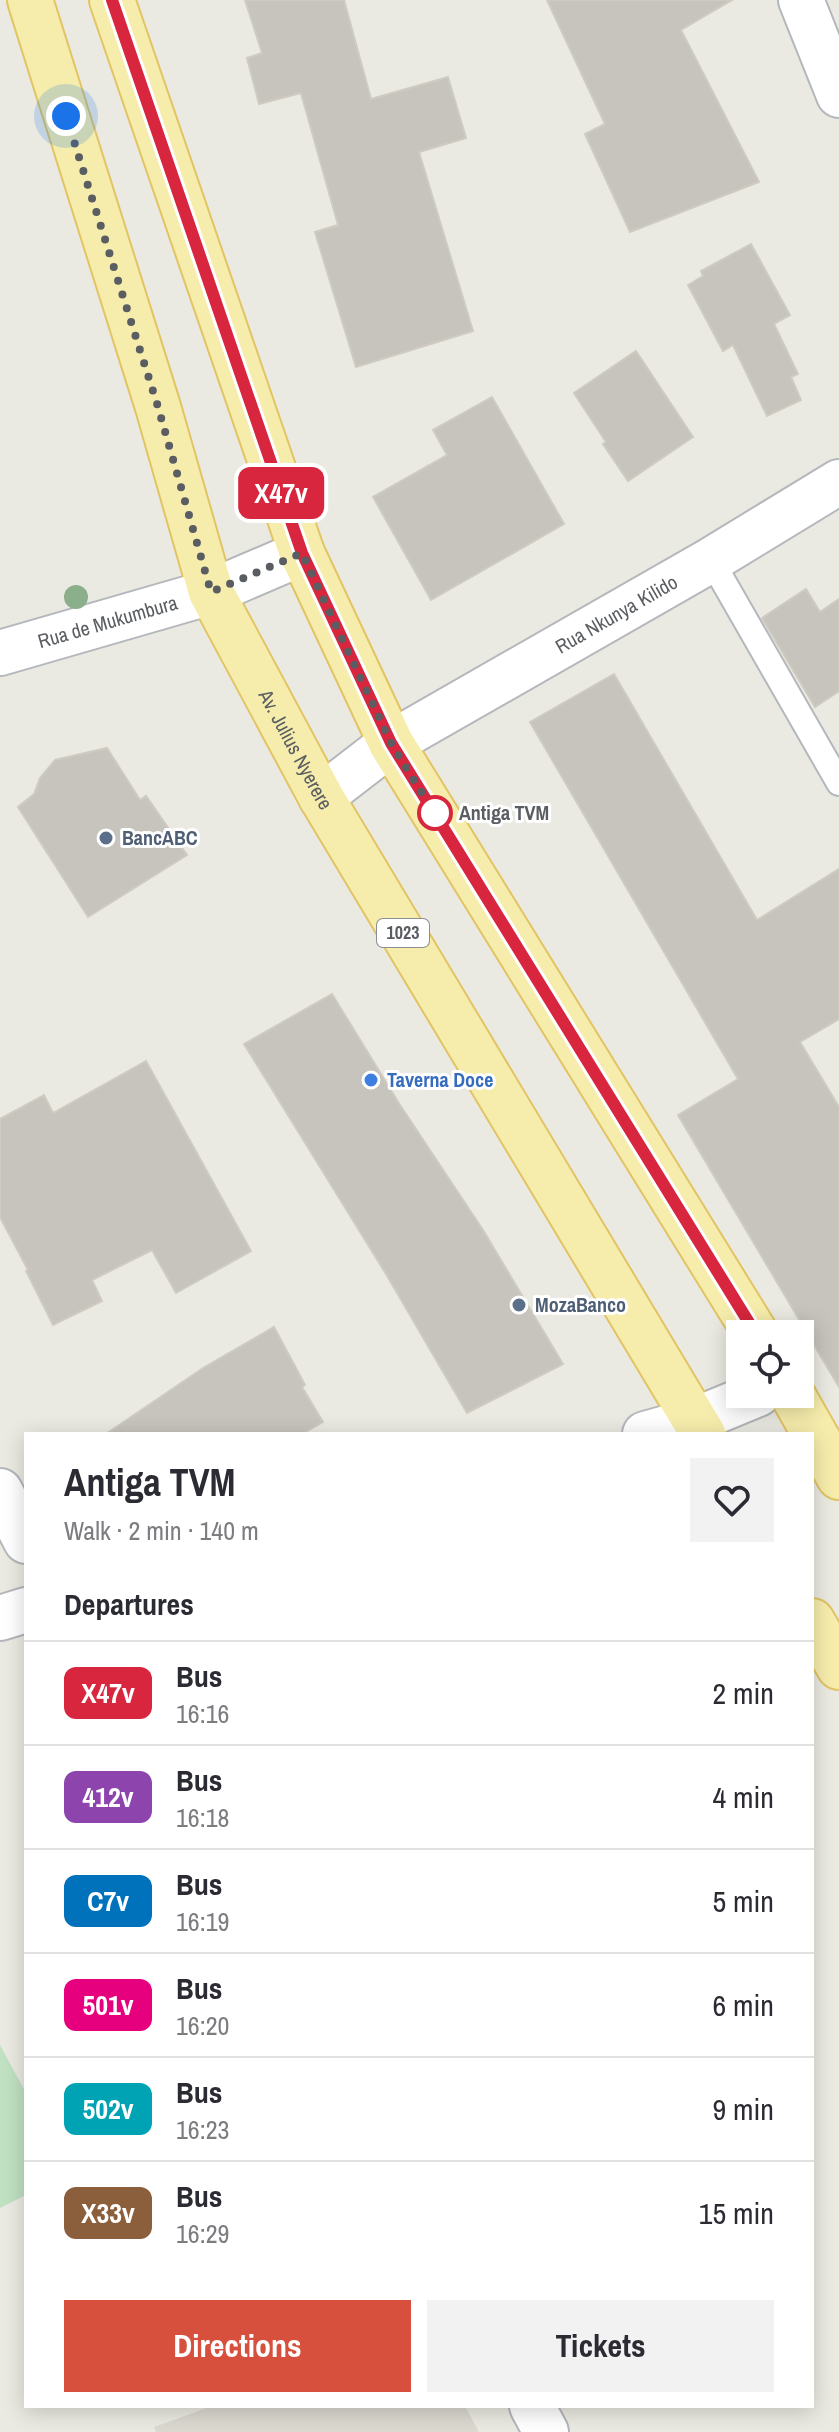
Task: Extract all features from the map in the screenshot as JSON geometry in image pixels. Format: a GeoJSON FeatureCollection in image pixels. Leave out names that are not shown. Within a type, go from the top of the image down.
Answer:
{"type":"FeatureCollection","features":[{"type":"Feature","properties":{"kind":"main road","name":"Av. Julius Nyerere"},"geometry":{"type":"LineString","coordinates":[[30,0],[158,407],[211,592],[321,797],[699,1427]]}},
{"type":"Feature","properties":{"kind":"main road"},"geometry":{"type":"LineString","coordinates":[[112,0],[302,553],[391,743],[747,1320]]}},
{"type":"Feature","properties":{"kind":"main road"},"geometry":{"type":"LineString","coordinates":[[800,1408],[814,1432]]}},
{"type":"Feature","properties":{"kind":"main road"},"geometry":{"type":"LineString","coordinates":[[814,1433],[839,1477]]}},
{"type":"Feature","properties":{"kind":"main road"},"geometry":{"type":"LineString","coordinates":[[814,1624],[839,1667]]}},
{"type":"Feature","properties":{"kind":"street"},"geometry":{"type":"LineString","coordinates":[[801,0],[839,95]]}},
{"type":"Feature","properties":{"kind":"street","name":"Rua Nkunya Kilido"},"geometry":{"type":"LineString","coordinates":[[321,797],[391,743],[711,560],[839,482]]}},
{"type":"Feature","properties":{"kind":"street","name":"Rua de Mukumbura"},"geometry":{"type":"LineString","coordinates":[[0,653],[211,592],[302,553]]}},
{"type":"Feature","properties":{"kind":"street"},"geometry":{"type":"LineString","coordinates":[[660,1432],[699,1427],[733,1408]]}},
{"type":"Feature","properties":{"kind":"street"},"geometry":{"type":"LineString","coordinates":[[0,1491],[24,1537]]}},
{"type":"Feature","properties":{"kind":"street"},"geometry":{"type":"LineString","coordinates":[[0,1618],[24,1611]]}},
{"type":"Feature","properties":{"kind":"street"},"geometry":{"type":"LineString","coordinates":[[533,2408],[546,2432]]}},
{"type":"Feature","properties":{"kind":"lane"},"geometry":{"type":"LineString","coordinates":[[711,560],[839,783]]}},
{"type":"Feature","properties":{"kind":"shaded area"},"geometry":{"type":"Polygon","coordinates":[[[206,2408],[466,2408],[479,2432],[156,2432],[154,2427],[206,2408]]]}},
{"type":"Feature","properties":{"kind":"green space"},"geometry":{"type":"Polygon","coordinates":[[[0,2045],[24,2089],[24,2196],[0,2208],[0,2045]]]}},
{"type":"Feature","properties":{"kind":"building"},"geometry":{"type":"Polygon","coordinates":[[[245,0],[344,0],[371,99],[448,77],[466,138],[419,152],[473,331],[356,367],[315,232],[338,225],[301,93],[259,104],[247,58],[262,53],[245,0]]]}},
{"type":"Feature","properties":{"kind":"building"},"geometry":{"type":"Polygon","coordinates":[[[547,0],[732,0],[681,30],[759,182],[630,232],[585,134],[605,124],[547,0]]]}},
{"type":"Feature","properties":{"kind":"building"},"geometry":{"type":"Polygon","coordinates":[[[751,244],[790,315],[774,324],[798,374],[791,377],[801,400],[767,416],[733,345],[723,351],[688,285],[703,276],[701,271],[751,244]]]}},
{"type":"Feature","properties":{"kind":"building"},"geometry":{"type":"Polygon","coordinates":[[[636,351],[693,437],[628,481],[574,393],[636,351]]]}},
{"type":"Feature","properties":{"kind":"building"},"geometry":{"type":"Polygon","coordinates":[[[492,397],[564,524],[431,600],[373,497],[447,455],[433,430],[492,397]]]}},
{"type":"Feature","properties":{"kind":"building"},"geometry":{"type":"Polygon","coordinates":[[[806,589],[820,612],[839,599],[839,691],[815,707],[762,618],[806,589]]]}},
{"type":"Feature","properties":{"kind":"building"},"geometry":{"type":"Polygon","coordinates":[[[614,674],[757,920],[839,869],[839,1019],[800,1042],[839,1107],[839,1387],[814,1345],[814,1320],[799,1320],[678,1115],[738,1079],[530,722],[614,674]]]}},
{"type":"Feature","properties":{"kind":"building","name":"BancABC"},"geometry":{"type":"Polygon","coordinates":[[[107,748],[140,800],[146,796],[187,855],[88,917],[18,807],[34,794],[40,778],[55,760],[107,748]]]}},
{"type":"Feature","properties":{"kind":"building"},"geometry":{"type":"Polygon","coordinates":[[[332,994],[400,1105],[483,1230],[563,1364],[467,1413],[386,1274],[244,1044],[332,994]]]}},
{"type":"Feature","properties":{"kind":"building"},"geometry":{"type":"Polygon","coordinates":[[[146,1061],[251,1251],[176,1293],[152,1250],[92,1280],[102,1301],[53,1325],[0,1217],[0,1119],[44,1095],[53,1113],[146,1061]]]}},
{"type":"Feature","properties":{"kind":"building"},"geometry":{"type":"Polygon","coordinates":[[[274,1327],[305,1385],[302,1387],[323,1422],[306,1432],[109,1432],[203,1368],[274,1327]]]}},
{"type":"Feature","properties":{"kind":"bus line","name":"X47v"},"geometry":{"type":"LineString","coordinates":[[112,0],[302,553],[391,743],[747,1320]]}},
{"type":"Feature","properties":{"kind":"place","name":"Antiga TVM"},"geometry":{"type":"Point","coordinates":[435,813]}},
{"type":"Feature","properties":{"kind":"place","name":"BancABC"},"geometry":{"type":"Point","coordinates":[106,838]}},
{"type":"Feature","properties":{"kind":"place","name":"Taverna Doce"},"geometry":{"type":"Point","coordinates":[371,1080]}},
{"type":"Feature","properties":{"kind":"place","name":"MozaBanco"},"geometry":{"type":"Point","coordinates":[519,1305]}},
{"type":"Feature","properties":{"kind":"route"},"geometry":{"type":"LineString","coordinates":[[66,116],[158,407],[211,592],[302,553],[391,743],[441,824],[435,813]]}}]}
